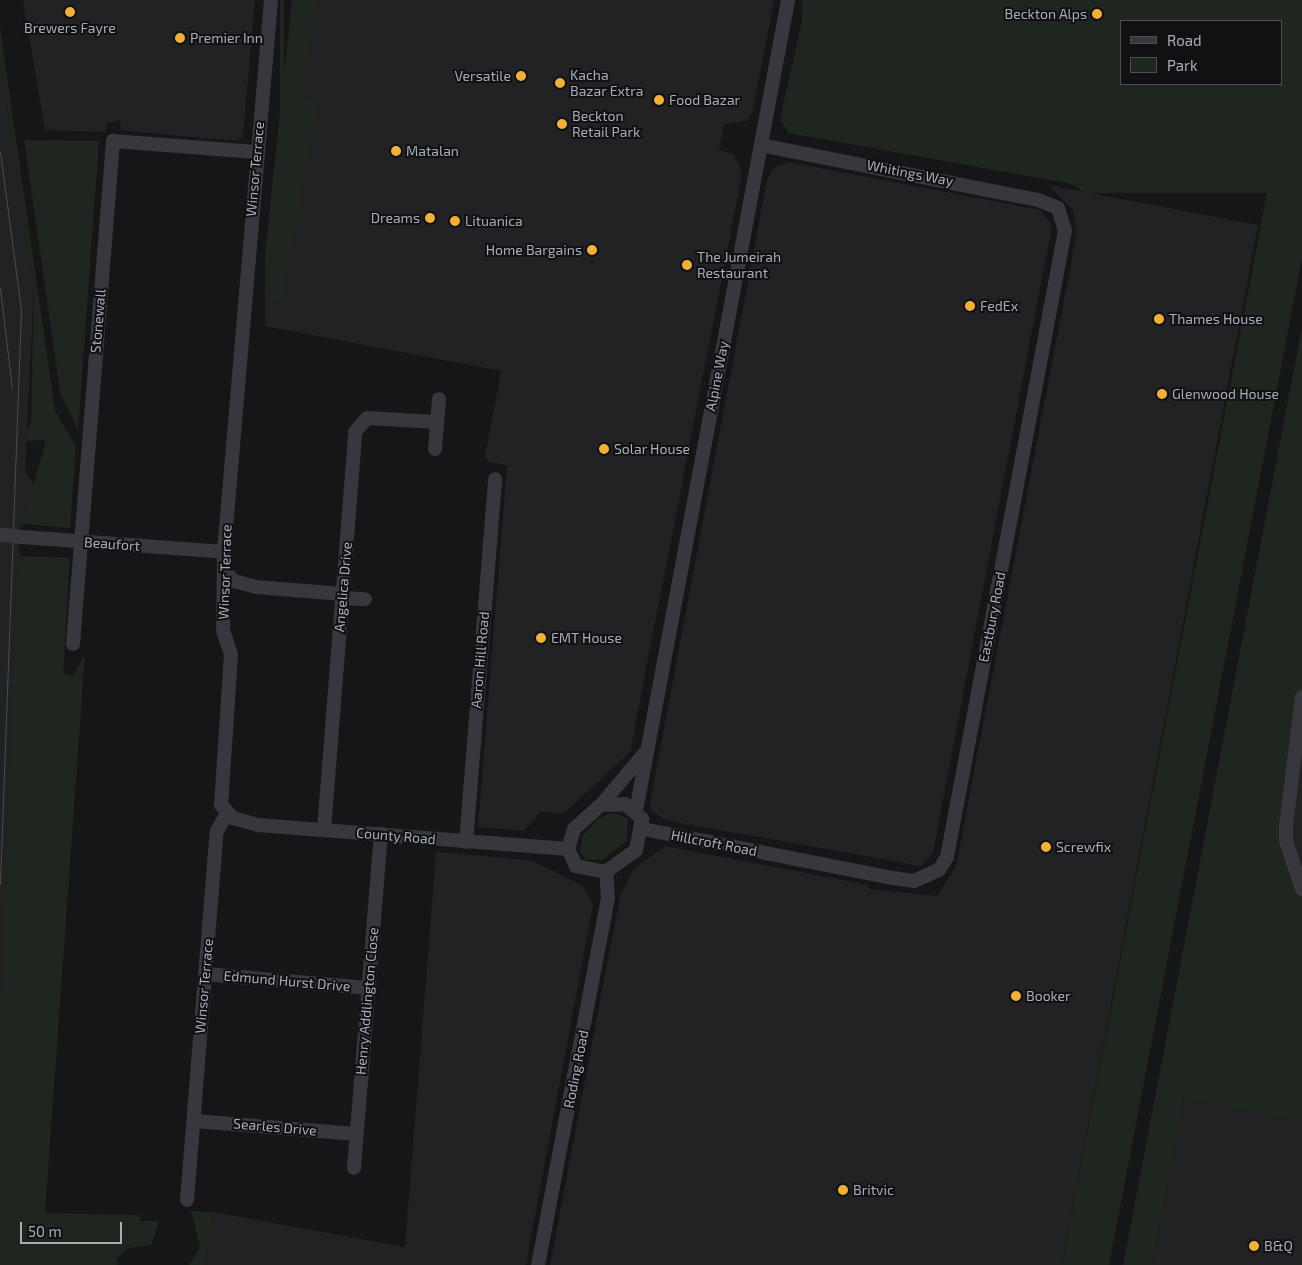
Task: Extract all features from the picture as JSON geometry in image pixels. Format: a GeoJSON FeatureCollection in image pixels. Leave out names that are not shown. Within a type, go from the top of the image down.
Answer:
{"type":"FeatureCollection","features":[{"type":"Feature","properties":{"kind":"street","name":"Winsor Terrace"},"geometry":{"type":"LineString","coordinates":[[187,1200],[217,831],[226,813],[220,797],[231,655],[223,630],[227,574],[224,552],[256,152],[271,0]]}},
{"type":"Feature","properties":{"kind":"street","name":"Alpine Way"},"geometry":{"type":"LineString","coordinates":[[636,812],[788,0]]}},
{"type":"Feature","properties":{"kind":"street","name":"Stonewall"},"geometry":{"type":"LineString","coordinates":[[73,644],[113,141],[256,152]]}},
{"type":"Feature","properties":{"kind":"street","name":"Whitings Way"},"geometry":{"type":"LineString","coordinates":[[761,145],[924,176],[1058,208]]}},
{"type":"Feature","properties":{"kind":"street","name":"Eastbury Road"},"geometry":{"type":"LineString","coordinates":[[785,857],[914,880],[939,870],[947,857],[1065,231],[1058,208]]}},
{"type":"Feature","properties":{"kind":"street"},"geometry":{"type":"LineString","coordinates":[[435,450],[439,399]]}},
{"type":"Feature","properties":{"kind":"street","name":"Angelica Drive"},"geometry":{"type":"LineString","coordinates":[[324,830],[359,423],[367,418],[436,422]]}},
{"type":"Feature","properties":{"kind":"street","name":"Aaron Hill Road"},"geometry":{"type":"LineString","coordinates":[[466,842],[494,479]]}},
{"type":"Feature","properties":{"kind":"street","name":"Beaufort"},"geometry":{"type":"LineString","coordinates":[[1,535],[224,552]]}},
{"type":"Feature","properties":{"kind":"street"},"geometry":{"type":"LineString","coordinates":[[227,574],[234,581],[256,587],[365,599]]}},
{"type":"Feature","properties":{"kind":"street"},"geometry":{"type":"LineString","coordinates":[[1302,697],[1286,841],[1302,889]]}},
{"type":"Feature","properties":{"kind":"street","name":"Alpine Way"},"geometry":{"type":"LineString","coordinates":[[568,849],[574,829],[601,805],[646,752]]}},
{"type":"Feature","properties":{"kind":"street"},"geometry":{"type":"LineString","coordinates":[[568,849],[583,871],[606,872],[630,858],[643,830],[636,812],[624,804],[601,805]]}},
{"type":"Feature","properties":{"kind":"street","name":"County Road"},"geometry":{"type":"LineString","coordinates":[[226,813],[257,825],[568,849]]}},
{"type":"Feature","properties":{"kind":"street","name":"Hillcroft Road"},"geometry":{"type":"LineString","coordinates":[[643,830],[785,857]]}},
{"type":"Feature","properties":{"kind":"street","name":"Henry Addlington Close"},"geometry":{"type":"LineString","coordinates":[[354,1168],[381,834]]}},
{"type":"Feature","properties":{"kind":"street","name":"Roding Road"},"geometry":{"type":"LineString","coordinates":[[538,1265],[608,898],[606,872]]}},
{"type":"Feature","properties":{"kind":"street","name":"Edmund Hurst Drive"},"geometry":{"type":"LineString","coordinates":[[205,974],[368,988]]}},
{"type":"Feature","properties":{"kind":"street","name":"Searles Drive"},"geometry":{"type":"LineString","coordinates":[[194,1121],[356,1134]]}},
{"type":"Feature","properties":{"kind":"shaded area"},"geometry":{"type":"Polygon","coordinates":[[[23,0],[255,0],[243,137],[236,141],[127,131],[121,129],[120,120],[107,123],[106,132],[45,130],[23,0]]]}},
{"type":"Feature","properties":{"kind":"shaded area","name":"Beckton Retail Park"},"geometry":{"type":"Polygon","coordinates":[[[292,0],[774,0],[753,110],[747,121],[724,124],[719,150],[734,154],[742,174],[630,752],[563,814],[540,812],[524,831],[478,827],[507,465],[489,462],[485,457],[501,371],[265,326],[265,255],[292,0]]]}},
{"type":"Feature","properties":{"kind":"shaded area"},"geometry":{"type":"Polygon","coordinates":[[[0,60],[34,287],[25,470],[45,503],[20,529],[19,553],[44,591],[0,1120],[0,60]]]}},
{"type":"Feature","properties":{"kind":"shaded area"},"geometry":{"type":"Polygon","coordinates":[[[789,162],[1040,210],[1052,225],[933,853],[921,866],[664,820],[649,808],[767,180],[773,168],[789,162]]]}},
{"type":"Feature","properties":{"kind":"shaded area"},"geometry":{"type":"Polygon","coordinates":[[[1048,185],[1258,225],[1062,1265],[550,1265],[620,896],[634,868],[665,846],[869,885],[869,889],[937,896],[956,866],[1077,232],[1073,210],[1048,185]]]}},
{"type":"Feature","properties":{"kind":"shaded area"},"geometry":{"type":"Polygon","coordinates":[[[1302,712],[1302,899],[1282,846],[1281,809],[1302,712]]]}},
{"type":"Feature","properties":{"kind":"shaded area"},"geometry":{"type":"Polygon","coordinates":[[[436,852],[530,860],[582,885],[593,904],[526,1265],[205,1265],[213,1212],[405,1247],[436,852]]]}},
{"type":"Feature","properties":{"kind":"shaded area"},"geometry":{"type":"Polygon","coordinates":[[[1184,1096],[1302,1122],[1302,1265],[1152,1265],[1184,1096]]]}},
{"type":"Feature","properties":{"kind":"green space"},"geometry":{"type":"Polygon","coordinates":[[[280,0],[284,0],[284,277],[280,277],[280,0]]]}},
{"type":"Feature","properties":{"kind":"green space"},"geometry":{"type":"Polygon","coordinates":[[[292,0],[316,0],[301,98],[318,102],[281,304],[268,297],[265,255],[292,0]]]}},
{"type":"Feature","properties":{"kind":"green space"},"geometry":{"type":"Polygon","coordinates":[[[802,0],[1302,0],[1302,258],[1109,1265],[1062,1265],[1267,193],[1085,193],[1072,184],[789,133],[780,119],[802,21],[802,0]]]}},
{"type":"Feature","properties":{"kind":"green space"},"geometry":{"type":"Polygon","coordinates":[[[0,27],[55,411],[76,446],[70,528],[23,524],[46,440],[24,441],[31,421],[34,287],[0,60],[0,27]]]}},
{"type":"Feature","properties":{"kind":"green space"},"geometry":{"type":"Polygon","coordinates":[[[24,140],[99,141],[78,431],[60,392],[24,140]]]}},
{"type":"Feature","properties":{"kind":"green space"},"geometry":{"type":"Polygon","coordinates":[[[1302,327],[1302,712],[1281,809],[1282,846],[1302,899],[1302,1122],[1184,1097],[1152,1265],[1123,1265],[1302,327]]]}},
{"type":"Feature","properties":{"kind":"green space"},"geometry":{"type":"Polygon","coordinates":[[[22,556],[70,558],[63,673],[73,676],[85,654],[45,1213],[140,1215],[141,1221],[159,1221],[151,1245],[128,1248],[117,1259],[117,1265],[0,1265],[0,1034],[18,559],[28,566],[22,556]]]}},
{"type":"Feature","properties":{"kind":"green space"},"geometry":{"type":"Polygon","coordinates":[[[612,813],[628,818],[627,841],[604,859],[587,860],[580,852],[582,836],[598,819],[612,813]]]}},
{"type":"Feature","properties":{"kind":"green space"},"geometry":{"type":"Polygon","coordinates":[[[191,1211],[213,1212],[205,1265],[189,1265],[200,1247],[191,1211]]]}},
{"type":"Feature","properties":{"kind":"tram line"},"geometry":{"type":"LineString","coordinates":[[0,152],[21,310],[0,884]]}},
{"type":"Feature","properties":{"kind":"tram line"},"geometry":{"type":"LineString","coordinates":[[0,288],[12,388]]}},
{"type":"Feature","properties":{"kind":"place","name":"Brewers Fayre"},"geometry":{"type":"Point","coordinates":[70,12]}},
{"type":"Feature","properties":{"kind":"place","name":"Beckton Alps"},"geometry":{"type":"Point","coordinates":[1097,14]}},
{"type":"Feature","properties":{"kind":"place","name":"Premier Inn"},"geometry":{"type":"Point","coordinates":[180,38]}},
{"type":"Feature","properties":{"kind":"place","name":"Versatile"},"geometry":{"type":"Point","coordinates":[521,76]}},
{"type":"Feature","properties":{"kind":"place","name":"Kacha Bazar Extra"},"geometry":{"type":"Point","coordinates":[560,83]}},
{"type":"Feature","properties":{"kind":"place","name":"Food Bazar"},"geometry":{"type":"Point","coordinates":[659,100]}},
{"type":"Feature","properties":{"kind":"place","name":"Beckton Retail Park"},"geometry":{"type":"Point","coordinates":[562,124]}},
{"type":"Feature","properties":{"kind":"place","name":"Matalan"},"geometry":{"type":"Point","coordinates":[396,151]}},
{"type":"Feature","properties":{"kind":"place","name":"Dreams"},"geometry":{"type":"Point","coordinates":[430,218]}},
{"type":"Feature","properties":{"kind":"place","name":"Lituanica"},"geometry":{"type":"Point","coordinates":[455,221]}},
{"type":"Feature","properties":{"kind":"place","name":"Home Bargains"},"geometry":{"type":"Point","coordinates":[592,250]}},
{"type":"Feature","properties":{"kind":"place","name":"The Jumeirah Restaurant"},"geometry":{"type":"Point","coordinates":[687,265]}},
{"type":"Feature","properties":{"kind":"place","name":"FedEx"},"geometry":{"type":"Point","coordinates":[970,306]}},
{"type":"Feature","properties":{"kind":"place","name":"Thames House"},"geometry":{"type":"Point","coordinates":[1159,319]}},
{"type":"Feature","properties":{"kind":"place","name":"Glenwood House"},"geometry":{"type":"Point","coordinates":[1162,394]}},
{"type":"Feature","properties":{"kind":"place","name":"Solar House"},"geometry":{"type":"Point","coordinates":[604,449]}},
{"type":"Feature","properties":{"kind":"place","name":"EMT House"},"geometry":{"type":"Point","coordinates":[541,638]}},
{"type":"Feature","properties":{"kind":"place","name":"Screwfix"},"geometry":{"type":"Point","coordinates":[1046,847]}},
{"type":"Feature","properties":{"kind":"place","name":"Booker"},"geometry":{"type":"Point","coordinates":[1016,996]}},
{"type":"Feature","properties":{"kind":"place","name":"Britvic"},"geometry":{"type":"Point","coordinates":[843,1190]}},
{"type":"Feature","properties":{"kind":"place","name":"B&Q"},"geometry":{"type":"Point","coordinates":[1254,1246]}}]}
